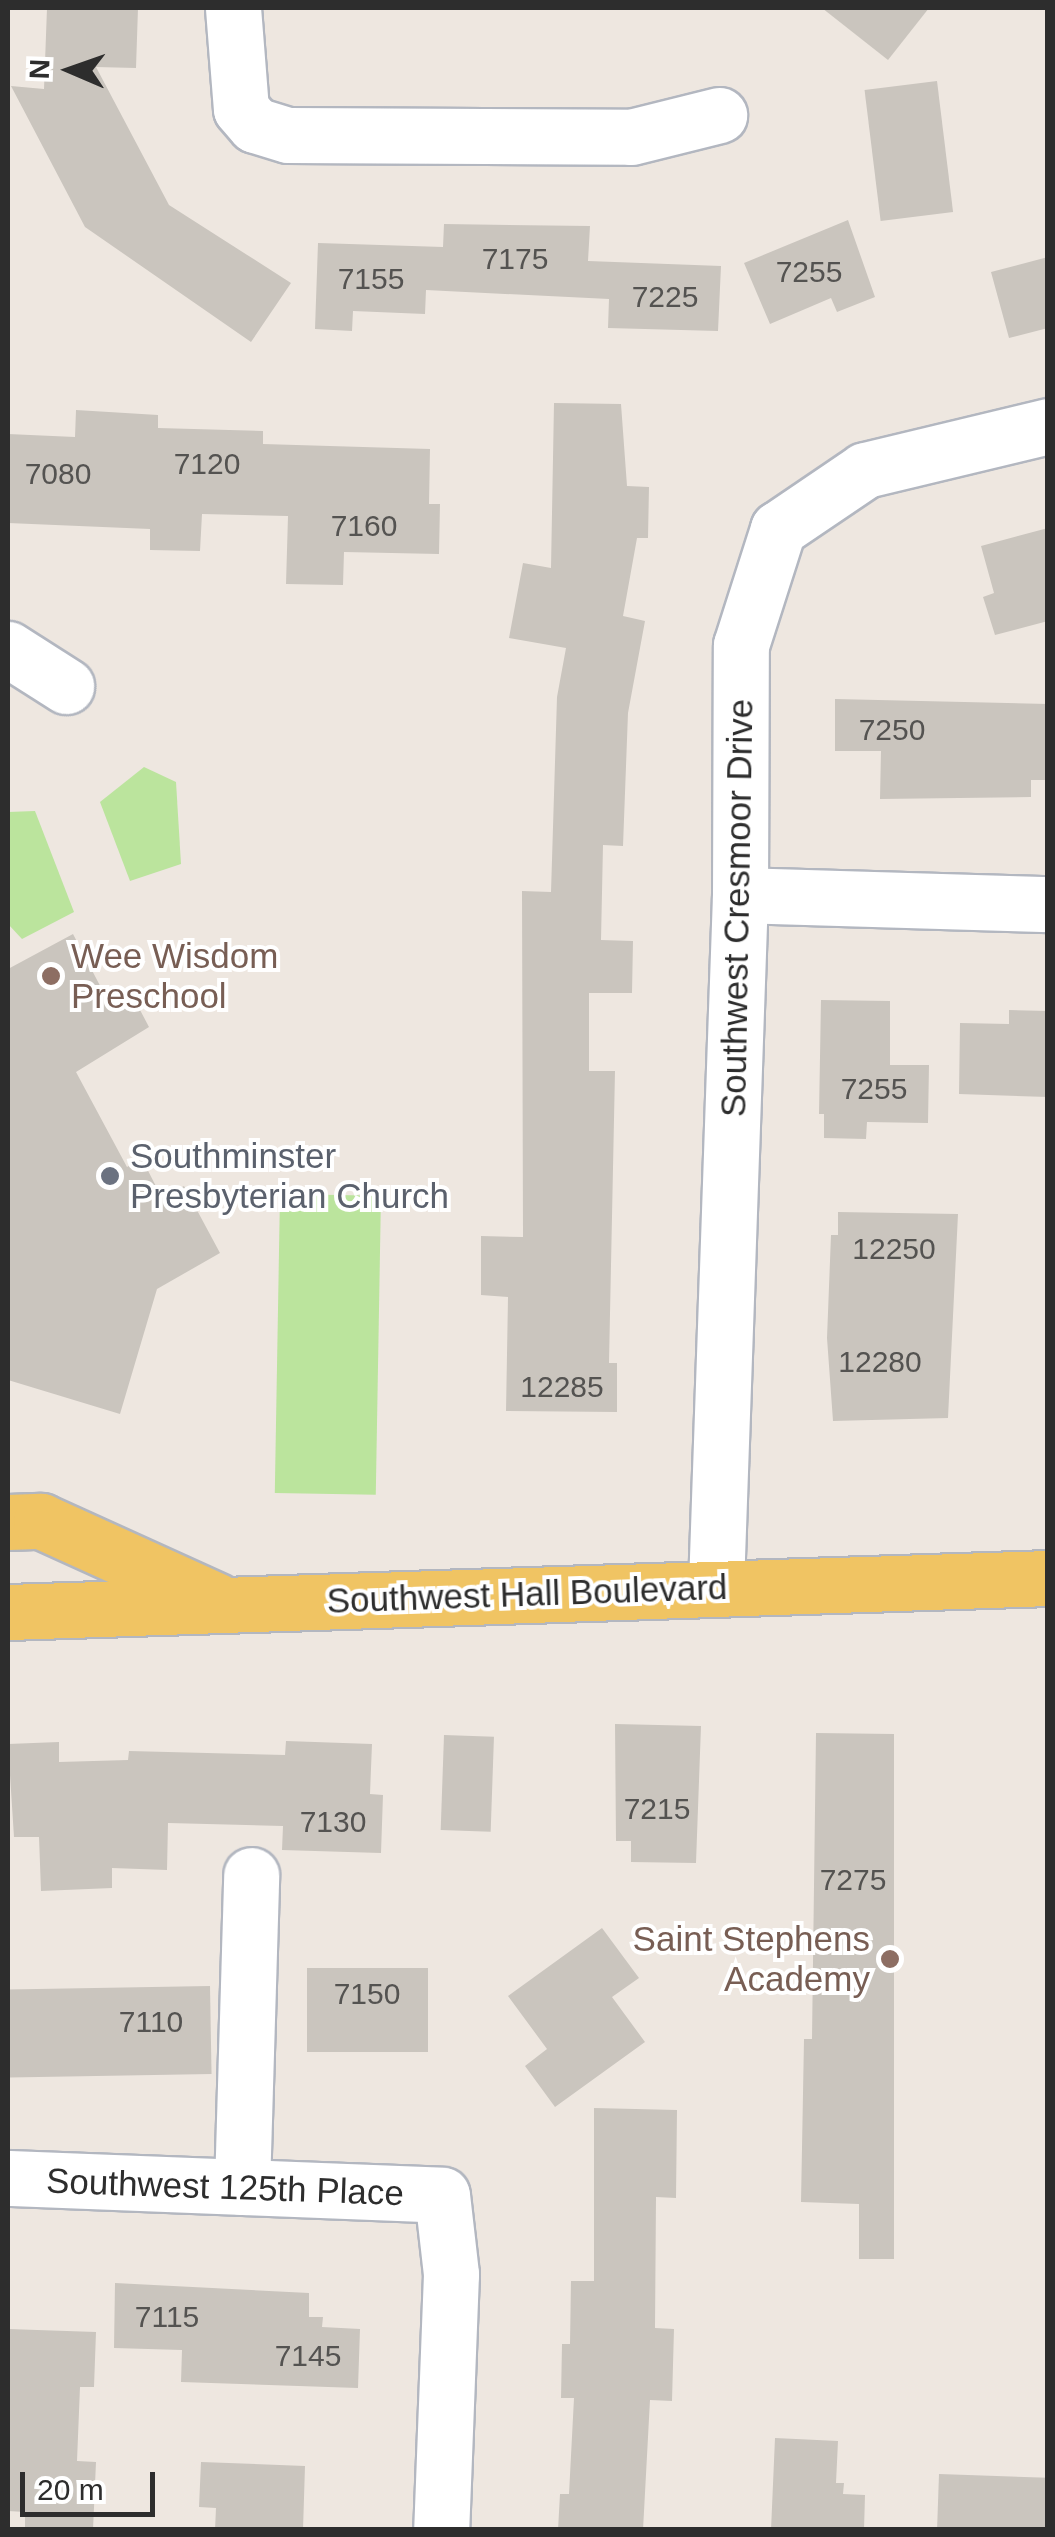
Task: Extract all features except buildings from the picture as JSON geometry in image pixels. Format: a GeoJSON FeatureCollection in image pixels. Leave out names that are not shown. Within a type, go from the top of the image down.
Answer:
{"type":"FeatureCollection","features":[{"type":"Feature","properties":{"kind":"main road"},"geometry":{"type":"LineString","coordinates":[[8,1522],[41,1521],[227,1606]]}},
{"type":"Feature","properties":{"kind":"main road","name":"Southwest Hall Boulevard"},"geometry":{"type":"LineString","coordinates":[[8,1612],[1048,1578]]}},
{"type":"Feature","properties":{"kind":"street"},"geometry":{"type":"LineString","coordinates":[[233,8],[241,109],[256,125],[288,135],[632,136],[718,116]]}},
{"type":"Feature","properties":{"kind":"street","name":"Southwest Cresmoor Drive"},"geometry":{"type":"LineString","coordinates":[[716,1586],[740,895],[741,645],[778,528],[865,470],[1048,426]]}},
{"type":"Feature","properties":{"kind":"street"},"geometry":{"type":"LineString","coordinates":[[8,649],[66,686]]}},
{"type":"Feature","properties":{"kind":"street"},"geometry":{"type":"LineString","coordinates":[[740,895],[1048,904]]}},
{"type":"Feature","properties":{"kind":"street"},"geometry":{"type":"LineString","coordinates":[[242,2187],[251,1876]]}},
{"type":"Feature","properties":{"kind":"street","name":"Southwest 125th Place"},"geometry":{"type":"LineString","coordinates":[[8,2178],[442,2195],[451,2274],[440,2530]]}},
{"type":"Feature","properties":{"kind":"green space"},"geometry":{"type":"Polygon","coordinates":[[[144,767],[176,782],[181,864],[130,881],[100,802],[144,767]]]}},
{"type":"Feature","properties":{"kind":"green space"},"geometry":{"type":"Polygon","coordinates":[[[35,811],[74,912],[22,939],[8,924],[8,812],[35,811]]]}},
{"type":"Feature","properties":{"kind":"green space"},"geometry":{"type":"Polygon","coordinates":[[[280,1194],[381,1196],[376,1495],[275,1493],[280,1194]]]}},
{"type":"Feature","properties":{"kind":"place","name":"Wee Wisdom Preschool"},"geometry":{"type":"Point","coordinates":[51,976]}},
{"type":"Feature","properties":{"kind":"place","name":"Southminster Presbyterian Church"},"geometry":{"type":"Point","coordinates":[110,1176]}},
{"type":"Feature","properties":{"kind":"place","name":"Saint Stephens Academy"},"geometry":{"type":"Point","coordinates":[890,1959]}}]}
